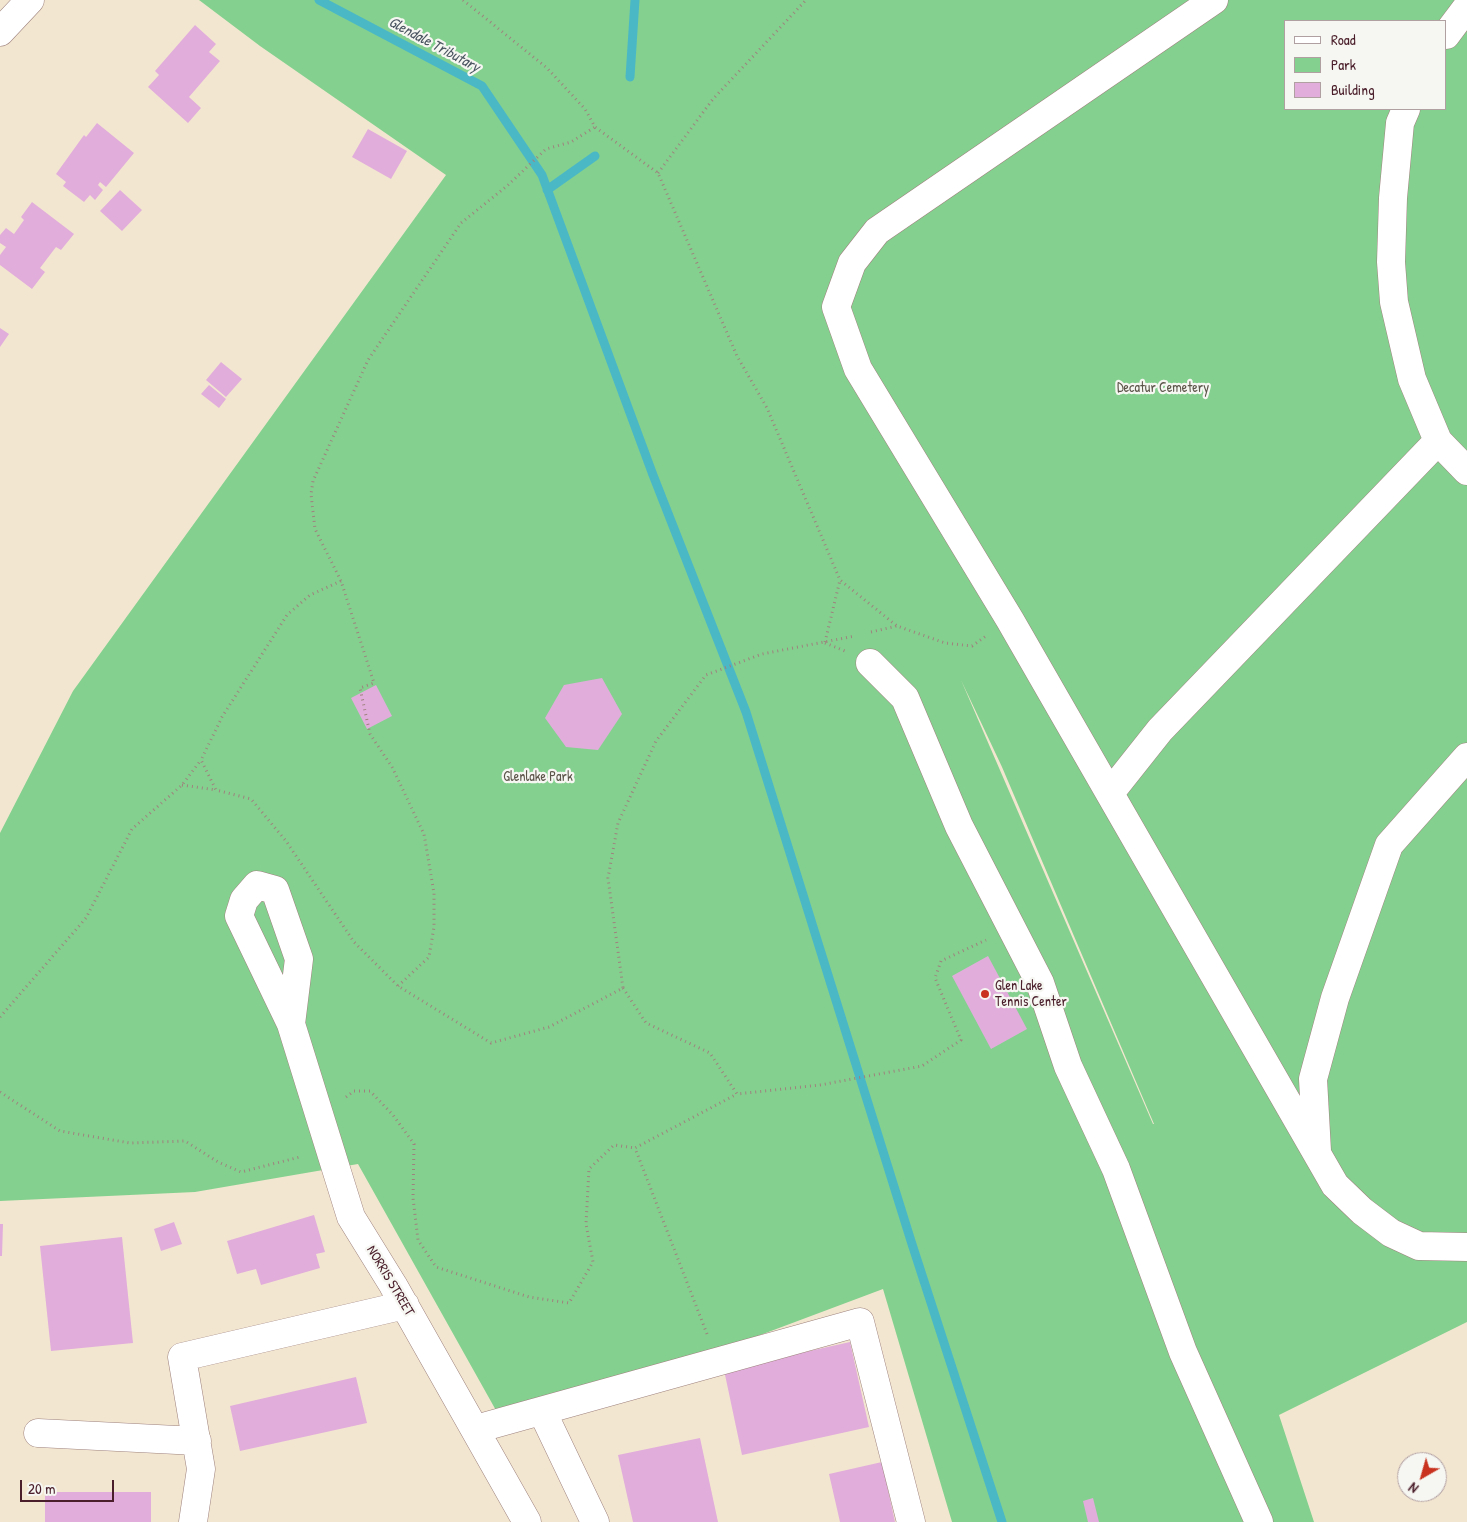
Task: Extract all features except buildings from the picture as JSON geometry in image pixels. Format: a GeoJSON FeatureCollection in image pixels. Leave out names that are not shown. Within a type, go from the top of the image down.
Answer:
{"type":"FeatureCollection","features":[{"type":"Feature","properties":{"kind":"street"},"geometry":{"type":"LineString","coordinates":[[0,32],[30,0]]}},
{"type":"Feature","properties":{"kind":"street"},"geometry":{"type":"LineString","coordinates":[[1214,0],[877,231],[852,263],[836,307],[858,369],[1010,620],[1334,1185],[1362,1211],[1391,1233],[1419,1246],[1467,1247]]}},
{"type":"Feature","properties":{"kind":"street"},"geometry":{"type":"LineString","coordinates":[[1447,33],[1467,7]]}},
{"type":"Feature","properties":{"kind":"street"},"geometry":{"type":"LineString","coordinates":[[1406,110],[1400,123],[1393,198],[1391,262],[1394,302],[1412,379],[1438,442],[1467,471]]}},
{"type":"Feature","properties":{"kind":"street"},"geometry":{"type":"LineString","coordinates":[[1110,793],[1160,730],[1438,442]]}},
{"type":"Feature","properties":{"kind":"street"},"geometry":{"type":"LineString","coordinates":[[870,663],[905,698],[959,826],[1040,983],[1068,1066],[1116,1169],[1183,1352],[1258,1522]]}},
{"type":"Feature","properties":{"kind":"street"},"geometry":{"type":"LineString","coordinates":[[1318,1158],[1313,1079],[1335,998],[1389,845],[1467,757]]}},
{"type":"Feature","properties":{"kind":"street","name":"NORRIS STREET"},"geometry":{"type":"LineString","coordinates":[[291,1024],[351,1217],[405,1305],[527,1522]]}},
{"type":"Feature","properties":{"kind":"street"},"geometry":{"type":"LineString","coordinates":[[193,1522],[201,1469],[182,1357],[405,1305]]}},
{"type":"Feature","properties":{"kind":"street"},"geometry":{"type":"LineString","coordinates":[[476,1429],[860,1322],[911,1522]]}},
{"type":"Feature","properties":{"kind":"street"},"geometry":{"type":"LineString","coordinates":[[542,1411],[595,1522]]}},
{"type":"Feature","properties":{"kind":"street"},"geometry":{"type":"LineString","coordinates":[[38,1433],[197,1441]]}},
{"type":"Feature","properties":{"kind":"path"},"geometry":{"type":"LineString","coordinates":[[463,0],[547,68],[585,109],[596,127],[658,173],[737,356],[767,408],[840,580],[897,626],[945,643],[972,646],[1010,620]]}},
{"type":"Feature","properties":{"kind":"path"},"geometry":{"type":"LineString","coordinates":[[658,173],[713,99],[806,0]]}},
{"type":"Feature","properties":{"kind":"path"},"geometry":{"type":"LineString","coordinates":[[398,986],[429,957],[434,927],[434,893],[424,834],[392,767],[370,734],[360,688],[374,683],[341,581],[315,529],[311,494],[313,481],[368,360],[461,223],[507,186],[546,149],[571,142],[596,127]]}},
{"type":"Feature","properties":{"kind":"path"},"geometry":{"type":"LineString","coordinates":[[737,1094],[710,1053],[646,1023],[623,988],[608,878],[618,823],[656,741],[706,675],[762,654],[825,642],[840,580]]}},
{"type":"Feature","properties":{"kind":"path"},"geometry":{"type":"LineString","coordinates":[[0,1017],[86,918],[132,829],[182,785],[201,760],[222,717],[287,615],[310,595],[341,581]]}},
{"type":"Feature","properties":{"kind":"path"},"geometry":{"type":"LineString","coordinates":[[201,760],[216,790]]}},
{"type":"Feature","properties":{"kind":"path"},"geometry":{"type":"LineString","coordinates":[[182,785],[216,790],[250,799],[286,842],[354,942],[398,986],[491,1043],[549,1027],[623,988]]}},
{"type":"Feature","properties":{"kind":"path"},"geometry":{"type":"LineString","coordinates":[[319,1116],[354,1091],[370,1091],[393,1115],[414,1144],[413,1198],[418,1240],[436,1268],[529,1297],[569,1302],[593,1262],[586,1224],[589,1169],[614,1145],[635,1148],[737,1094],[841,1082],[922,1066],[961,1040],[935,978],[941,961],[969,946],[1012,929]]}},
{"type":"Feature","properties":{"kind":"path"},"geometry":{"type":"LineString","coordinates":[[0,1092],[60,1132],[130,1143],[185,1141],[218,1162],[241,1172],[330,1150]]}},
{"type":"Feature","properties":{"kind":"path"},"geometry":{"type":"LineString","coordinates":[[635,1148],[708,1336]]}},
{"type":"Feature","properties":{"kind":"green space","name":"Glenlake Park"},"geometry":{"type":"Polygon","coordinates":[[[199,0],[1467,0],[1467,1322],[1279,1415],[1314,1522],[952,1522],[883,1289],[507,1430],[358,1164],[195,1192],[0,1201],[0,833],[73,691],[446,175],[260,46],[199,0]],[[961,680],[1154,1124],[1002,767],[961,680]]]}},
{"type":"Feature","properties":{"kind":"waterway","name":"Glendale Tributary"},"geometry":{"type":"LineString","coordinates":[[319,0],[482,86],[542,175],[653,475],[746,712],[911,1241],[1002,1522]]}},
{"type":"Feature","properties":{"kind":"waterway"},"geometry":{"type":"LineString","coordinates":[[630,77],[635,0]]}},
{"type":"Feature","properties":{"kind":"waterway"},"geometry":{"type":"LineString","coordinates":[[547,190],[595,156]]}},
{"type":"Feature","properties":{"kind":"place","name":"Glen Lake Tennis Center"},"geometry":{"type":"Point","coordinates":[985,994]}},
{"type":"Feature","properties":{"kind":"park label","name":"Decatur Cemetery"},"geometry":{"type":"Point","coordinates":[1163,388]}}]}
